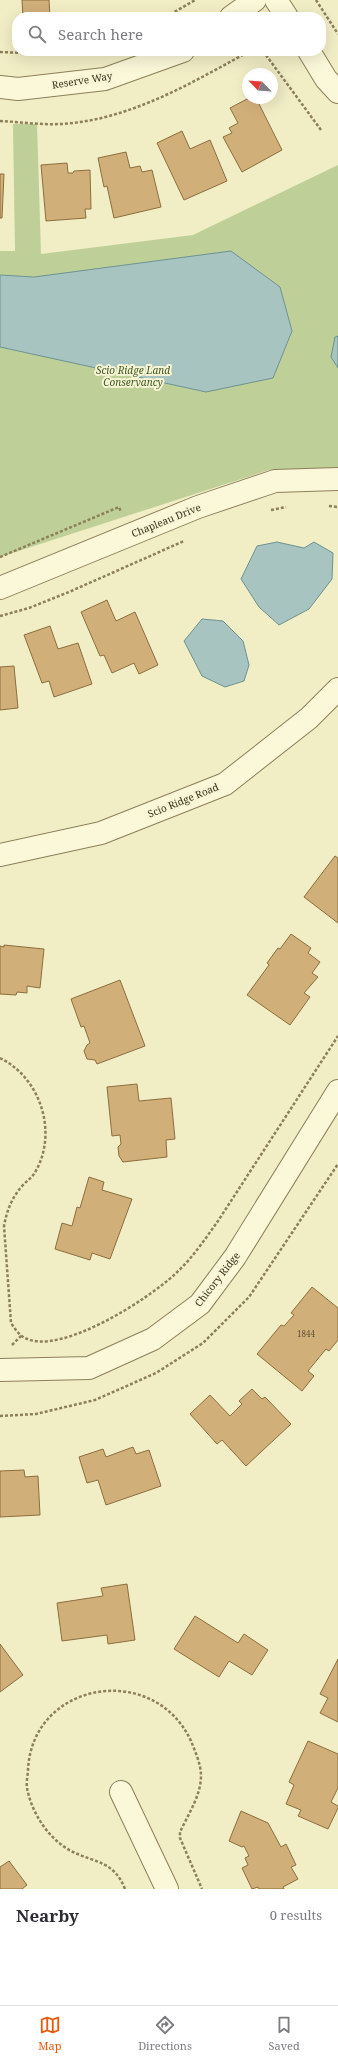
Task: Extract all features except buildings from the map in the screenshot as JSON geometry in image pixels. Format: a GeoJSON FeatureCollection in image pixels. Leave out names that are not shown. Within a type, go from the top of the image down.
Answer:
{"type":"FeatureCollection","features":[{"type":"Feature","properties":{"kind":"street"},"geometry":{"type":"LineString","coordinates":[[238,12],[255,0]]}},
{"type":"Feature","properties":{"kind":"street"},"geometry":{"type":"LineString","coordinates":[[276,0],[284,12]]}},
{"type":"Feature","properties":{"kind":"street","name":"Reserve Way"},"geometry":{"type":"LineString","coordinates":[[0,87],[18,88],[104,79],[169,56]]}},
{"type":"Feature","properties":{"kind":"street"},"geometry":{"type":"LineString","coordinates":[[312,56],[326,79],[338,92]]}},
{"type":"Feature","properties":{"kind":"street","name":"Chapleau Drive"},"geometry":{"type":"LineString","coordinates":[[0,588],[198,506],[275,481],[338,479]]}},
{"type":"Feature","properties":{"kind":"street","name":"Scio Ridge Road"},"geometry":{"type":"LineString","coordinates":[[0,855],[101,833],[225,784],[309,718],[338,689]]}},
{"type":"Feature","properties":{"kind":"street","name":"Chicory Ridge"},"geometry":{"type":"LineString","coordinates":[[0,1370],[89,1368],[153,1339],[200,1304],[235,1257],[338,1092]]}},
{"type":"Feature","properties":{"kind":"street"},"geometry":{"type":"LineString","coordinates":[[121,1792],[166,1889]]}},
{"type":"Feature","properties":{"kind":"path"},"geometry":{"type":"LineString","coordinates":[[175,12],[195,0]]}},
{"type":"Feature","properties":{"kind":"path"},"geometry":{"type":"LineString","coordinates":[[316,0],[324,12]]}},
{"type":"Feature","properties":{"kind":"path"},"geometry":{"type":"LineString","coordinates":[[326,15],[338,34]]}},
{"type":"Feature","properties":{"kind":"path"},"geometry":{"type":"LineString","coordinates":[[0,52],[12,52]]}},
{"type":"Feature","properties":{"kind":"path"},"geometry":{"type":"LineString","coordinates":[[0,121],[61,124],[103,117],[139,107],[184,86],[241,56]]}},
{"type":"Feature","properties":{"kind":"path"},"geometry":{"type":"LineString","coordinates":[[267,56],[321,130]]}},
{"type":"Feature","properties":{"kind":"path"},"geometry":{"type":"LineString","coordinates":[[270,510],[292,506]]}},
{"type":"Feature","properties":{"kind":"path"},"geometry":{"type":"LineString","coordinates":[[326,506],[338,507]]}},
{"type":"Feature","properties":{"kind":"path"},"geometry":{"type":"LineString","coordinates":[[0,616],[28,608],[69,592],[187,540]]}},
{"type":"Feature","properties":{"kind":"path"},"geometry":{"type":"LineString","coordinates":[[0,1058],[22,1072],[36,1092],[45,1114],[46,1139],[41,1156],[34,1174],[15,1195],[7,1210],[4,1226],[11,1323],[22,1335],[33,1341],[51,1341],[73,1336],[116,1316],[150,1294],[175,1274],[198,1249],[218,1220],[338,1036]]}},
{"type":"Feature","properties":{"kind":"path"},"geometry":{"type":"LineString","coordinates":[[10,1346],[22,1335]]}},
{"type":"Feature","properties":{"kind":"green space","name":"Scio Ridge Land Conservancy"},"geometry":{"type":"Polygon","coordinates":[[[13,124],[37,124],[41,254],[193,235],[338,165],[338,472],[269,470],[0,557],[0,251],[15,251],[13,124]]]}},
{"type":"Feature","properties":{"kind":"water"},"geometry":{"type":"Polygon","coordinates":[[[231,251],[280,287],[292,331],[273,378],[206,392],[0,347],[0,275],[34,277],[231,251]]]}},
{"type":"Feature","properties":{"kind":"water"},"geometry":{"type":"Polygon","coordinates":[[[338,336],[338,368],[331,357],[335,337],[338,336]]]}},
{"type":"Feature","properties":{"kind":"water"},"geometry":{"type":"Polygon","coordinates":[[[277,542],[304,548],[314,542],[333,553],[332,579],[309,609],[279,625],[259,607],[241,579],[257,546],[277,542]]]}},
{"type":"Feature","properties":{"kind":"water"},"geometry":{"type":"Polygon","coordinates":[[[202,619],[223,621],[243,641],[249,665],[244,681],[225,687],[202,676],[184,641],[202,619]]]}}]}
